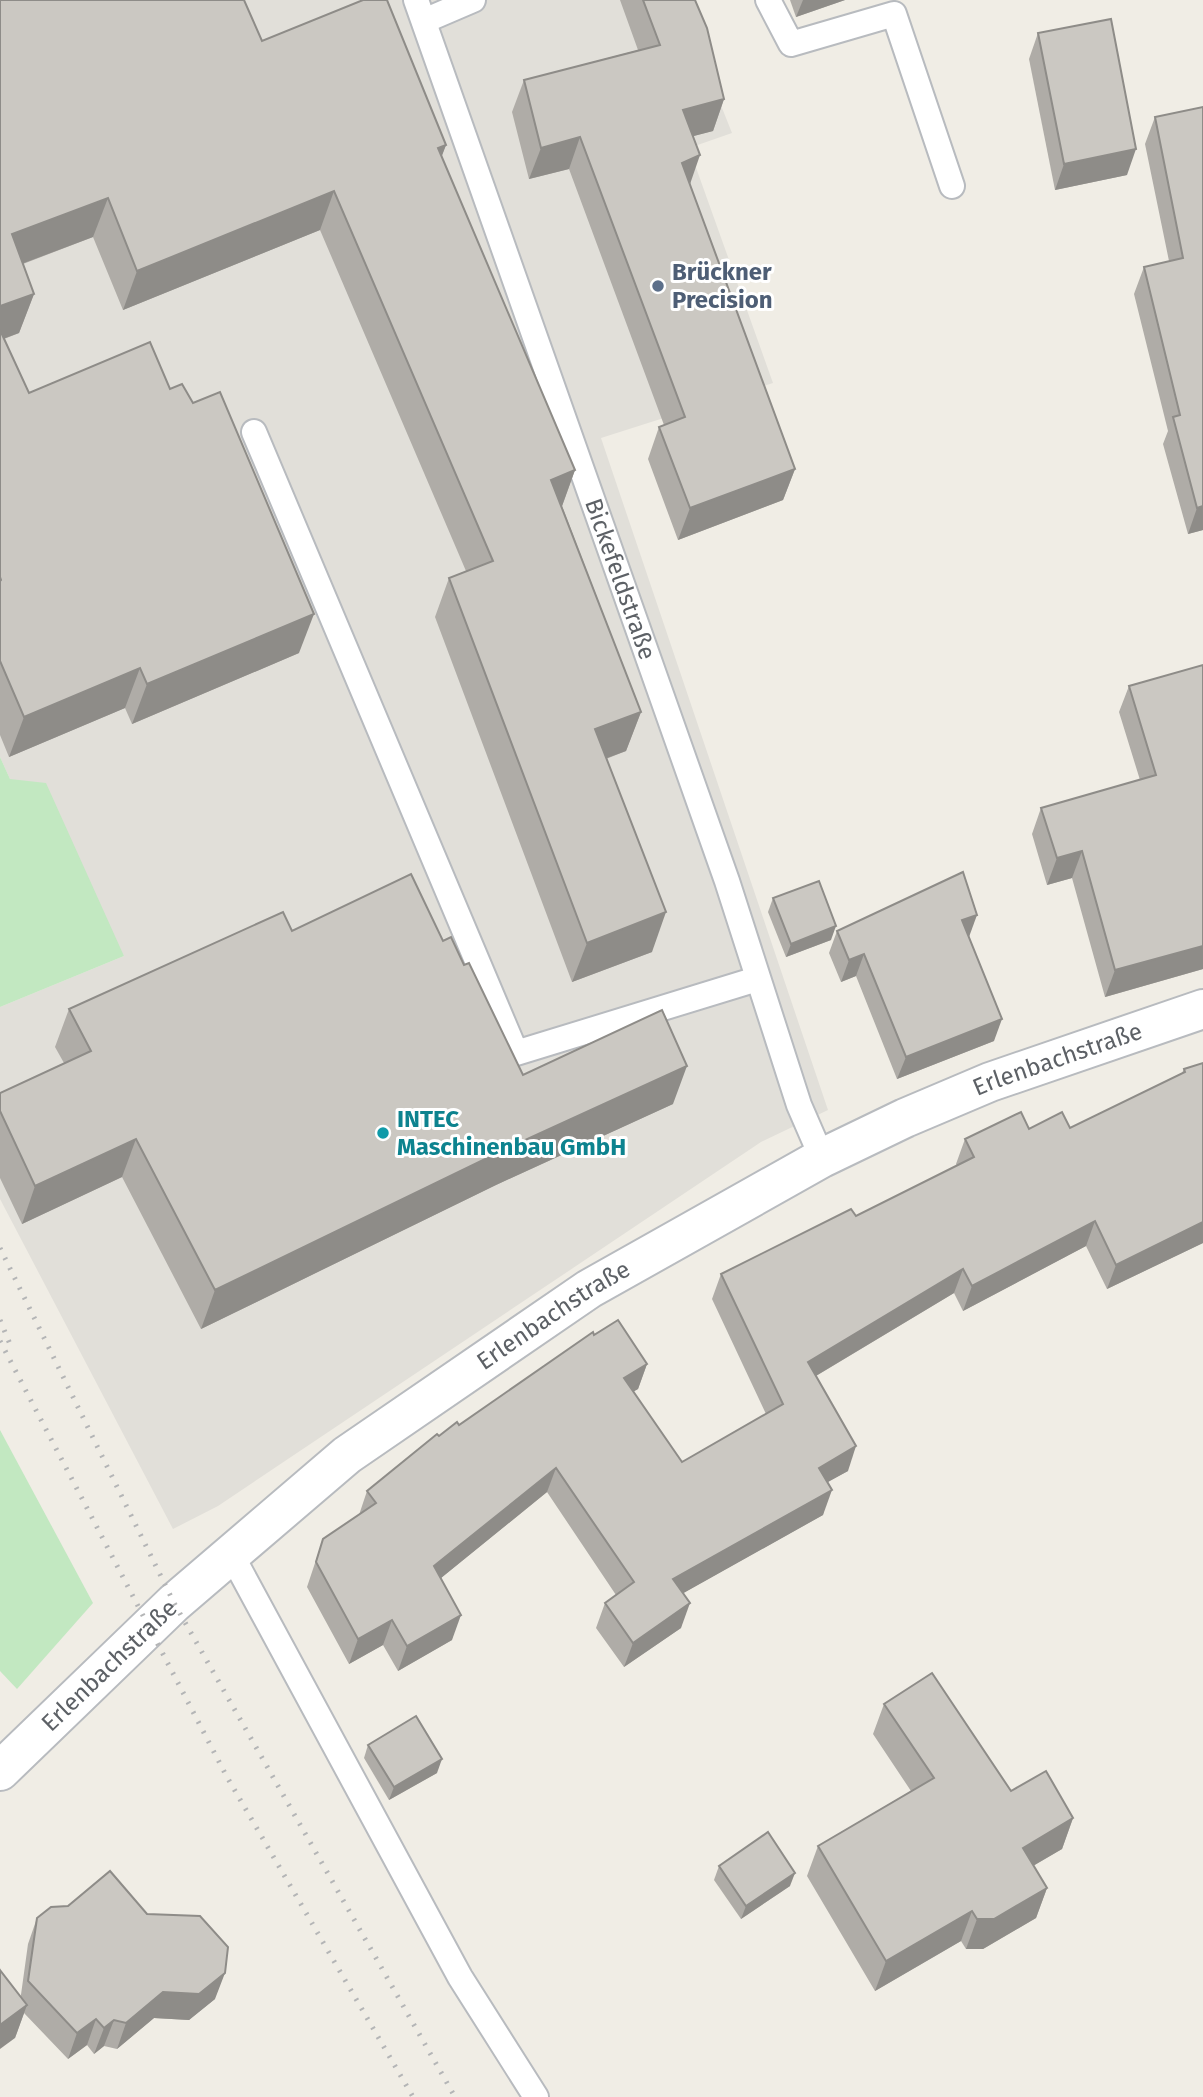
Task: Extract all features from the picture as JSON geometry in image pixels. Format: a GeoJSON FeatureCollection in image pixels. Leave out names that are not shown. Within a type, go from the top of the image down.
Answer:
{"type":"FeatureCollection","features":[{"type":"Feature","properties":{"kind":"street","name":"Erlenbachstraße"},"geometry":{"type":"LineString","coordinates":[[0,1771],[148,1627],[230,1552],[347,1455],[589,1289],[822,1158],[990,1082],[1203,1009]]}},
{"type":"Feature","properties":{"kind":"lane"},"geometry":{"type":"LineString","coordinates":[[420,10],[473,0]]}},
{"type":"Feature","properties":{"kind":"lane"},"geometry":{"type":"LineString","coordinates":[[768,0],[791,44],[894,14],[952,186]]}},
{"type":"Feature","properties":{"kind":"lane","name":"Bickefeldstraße"},"geometry":{"type":"LineString","coordinates":[[420,10],[727,881],[799,1105],[822,1158]]}},
{"type":"Feature","properties":{"kind":"lane"},"geometry":{"type":"LineString","coordinates":[[254,432],[516,1053],[757,979]]}},
{"type":"Feature","properties":{"kind":"lane"},"geometry":{"type":"LineString","coordinates":[[230,1552],[460,1978],[536,2097]]}},
{"type":"Feature","properties":{"kind":"shaded area"},"geometry":{"type":"Polygon","coordinates":[[[0,0],[679,0],[732,133],[689,148],[773,383],[601,438],[828,1110],[761,1142],[218,1506],[173,1529],[0,1199],[0,1007],[124,956],[10,779],[0,757],[0,0]]]}},
{"type":"Feature","properties":{"kind":"green space"},"geometry":{"type":"Polygon","coordinates":[[[0,757],[10,779],[46,783],[124,956],[0,1007],[0,757]]]}},
{"type":"Feature","properties":{"kind":"green space"},"geometry":{"type":"Polygon","coordinates":[[[0,1430],[93,1603],[17,1689],[0,1671],[0,1430]]]}},
{"type":"Feature","properties":{"kind":"building"},"geometry":{"type":"Polygon","coordinates":[[[0,0],[244,0],[262,41],[363,0],[387,0],[446,145],[438,148],[575,470],[551,480],[641,712],[595,729],[666,912],[587,943],[449,578],[493,561],[334,191],[137,271],[108,198],[12,234],[34,294],[0,306],[0,0]]]}},
{"type":"Feature","properties":{"kind":"building"},"geometry":{"type":"Polygon","coordinates":[[[643,0],[695,0],[707,28],[724,99],[683,110],[700,155],[682,163],[795,469],[690,508],[659,427],[685,417],[580,137],[541,148],[524,80],[660,45],[643,0]]]}},
{"type":"Feature","properties":{"kind":"building"},"geometry":{"type":"Polygon","coordinates":[[[1111,19],[1136,149],[1064,164],[1038,33],[1111,19]]]}},
{"type":"Feature","properties":{"kind":"building"},"geometry":{"type":"Polygon","coordinates":[[[1203,107],[1203,506],[1197,508],[1173,417],[1180,415],[1144,267],[1183,258],[1155,117],[1203,107]]]}},
{"type":"Feature","properties":{"kind":"building"},"geometry":{"type":"Polygon","coordinates":[[[0,330],[29,393],[150,342],[170,389],[182,384],[193,403],[220,392],[314,614],[147,684],[140,668],[24,717],[0,661],[0,330]]]}},
{"type":"Feature","properties":{"kind":"building"},"geometry":{"type":"Polygon","coordinates":[[[1203,665],[1203,946],[1115,970],[1082,851],[1057,858],[1041,808],[1156,775],[1129,686],[1203,665]]]}},
{"type":"Feature","properties":{"kind":"building"},"geometry":{"type":"Polygon","coordinates":[[[963,872],[977,915],[962,920],[1002,1019],[906,1057],[864,954],[849,960],[837,931],[963,872]]]}},
{"type":"Feature","properties":{"kind":"building"},"geometry":{"type":"Polygon","coordinates":[[[411,874],[443,941],[451,937],[464,965],[469,963],[523,1075],[662,1010],[687,1066],[510,1147],[215,1290],[136,1139],[35,1186],[0,1111],[0,1093],[91,1051],[69,1009],[283,912],[292,931],[411,874]]]}},
{"type":"Feature","properties":{"kind":"building"},"geometry":{"type":"Polygon","coordinates":[[[819,881],[836,926],[791,944],[773,898],[819,881]]]}},
{"type":"Feature","properties":{"kind":"building"},"geometry":{"type":"Polygon","coordinates":[[[1203,1063],[1203,1222],[1116,1265],[1095,1221],[972,1286],[963,1269],[808,1362],[856,1446],[819,1468],[832,1490],[673,1579],[690,1603],[633,1643],[605,1603],[634,1582],[556,1468],[434,1566],[461,1615],[407,1646],[392,1620],[358,1639],[316,1562],[323,1539],[376,1503],[367,1491],[437,1434],[439,1436],[457,1422],[459,1425],[593,1332],[594,1335],[618,1320],[647,1364],[624,1378],[682,1462],[783,1404],[721,1274],[851,1209],[856,1216],[974,1157],[965,1139],[1021,1112],[1029,1129],[1062,1112],[1070,1128],[1185,1072],[1184,1069],[1203,1063]]]}},
{"type":"Feature","properties":{"kind":"building"},"geometry":{"type":"Polygon","coordinates":[[[932,1673],[1011,1791],[1046,1771],[1073,1818],[1023,1848],[1047,1888],[994,1919],[977,1919],[972,1911],[886,1961],[818,1846],[934,1778],[884,1704],[932,1673]]]}},
{"type":"Feature","properties":{"kind":"building"},"geometry":{"type":"Polygon","coordinates":[[[416,1716],[442,1759],[394,1787],[368,1745],[416,1716]]]}},
{"type":"Feature","properties":{"kind":"building"},"geometry":{"type":"Polygon","coordinates":[[[768,1832],[795,1873],[746,1906],[719,1866],[768,1832]]]}},
{"type":"Feature","properties":{"kind":"building"},"geometry":{"type":"Polygon","coordinates":[[[110,1871],[147,1914],[200,1916],[228,1947],[225,1973],[199,1994],[163,1992],[126,2023],[114,2020],[104,2028],[96,2019],[77,2033],[28,1981],[37,1918],[51,1907],[68,1906],[110,1871]]]}},
{"type":"Feature","properties":{"kind":"building"},"geometry":{"type":"Polygon","coordinates":[[[0,1970],[27,2005],[0,2025],[0,1970]]]}},
{"type":"Feature","properties":{"kind":"railway"},"geometry":{"type":"LineString","coordinates":[[0,1248],[174,1603],[455,2097]]}},
{"type":"Feature","properties":{"kind":"railway"},"geometry":{"type":"LineString","coordinates":[[0,1320],[12,1349]]}},
{"type":"Feature","properties":{"kind":"railway"},"geometry":{"type":"LineString","coordinates":[[0,1341],[227,1777],[413,2097]]}},
{"type":"Feature","properties":{"kind":"place","name":"Brückner Precision"},"geometry":{"type":"Point","coordinates":[658,286]}},
{"type":"Feature","properties":{"kind":"place","name":"INTEC Maschinenbau GmbH"},"geometry":{"type":"Point","coordinates":[383,1133]}}]}
